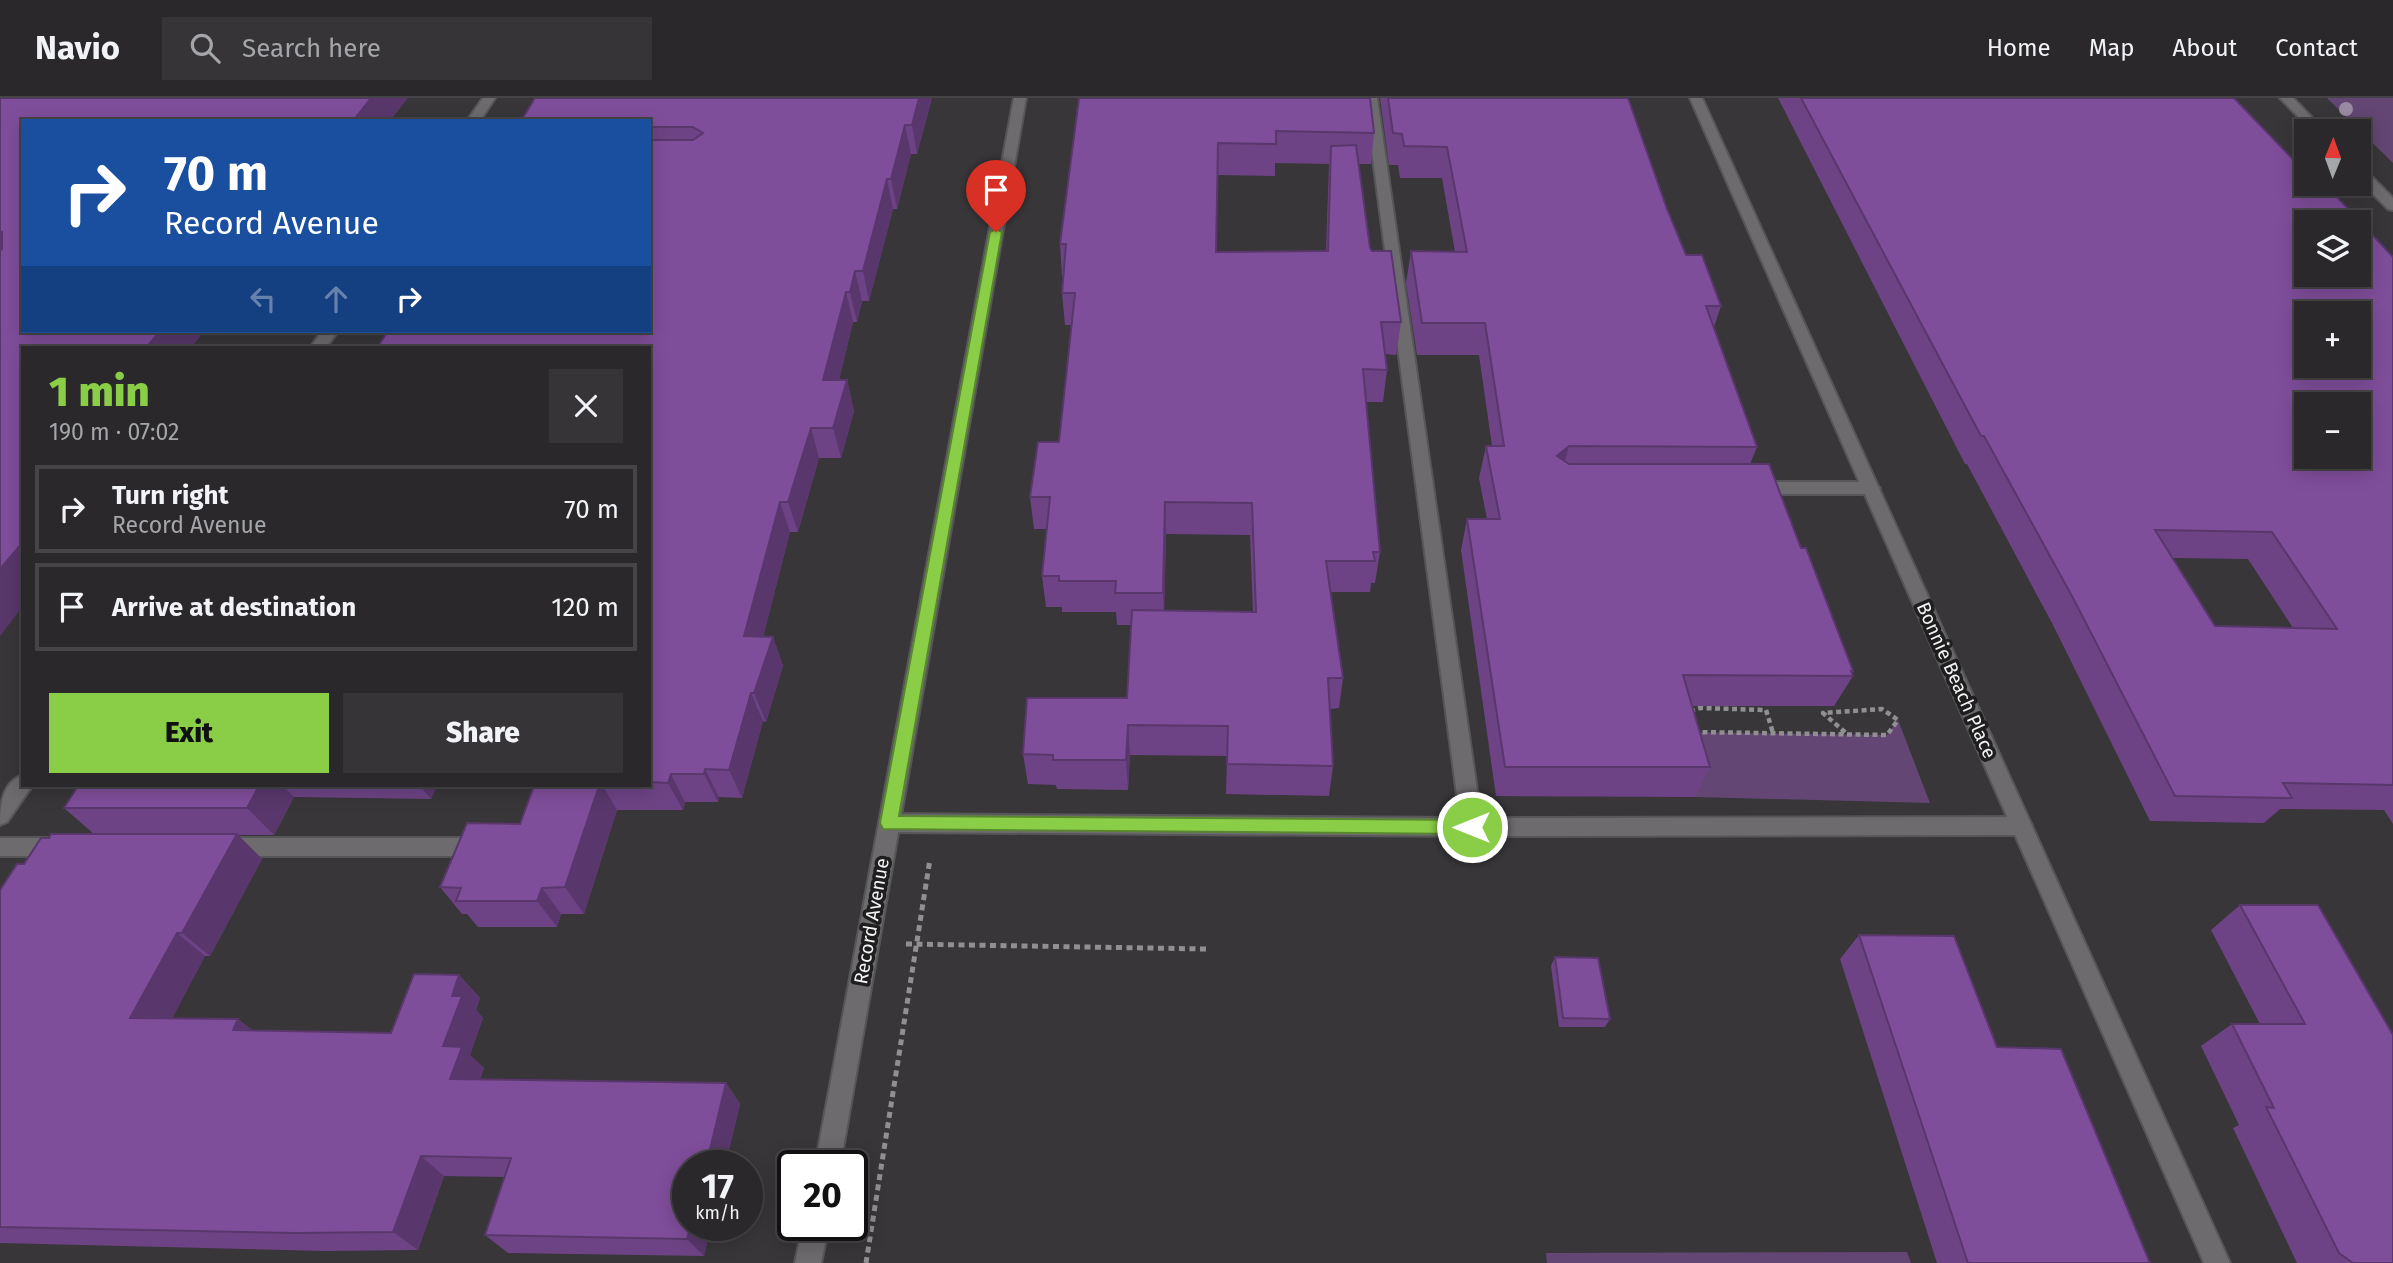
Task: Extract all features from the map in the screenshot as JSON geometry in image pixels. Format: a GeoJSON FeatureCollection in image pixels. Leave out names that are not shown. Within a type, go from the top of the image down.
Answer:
{"type":"FeatureCollection","features":[{"type":"Feature","properties":{"kind":"street"},"geometry":{"type":"LineString","coordinates":[[474,119],[489,98]]}},
{"type":"Feature","properties":{"kind":"street","name":"Record Avenue"},"geometry":{"type":"LineString","coordinates":[[830,1150],[1020,98]]}},
{"type":"Feature","properties":{"kind":"street"},"geometry":{"type":"LineString","coordinates":[[1371,98],[1472,827]]}},
{"type":"Feature","properties":{"kind":"street","name":"Bonnie Beach Place"},"geometry":{"type":"LineString","coordinates":[[1696,98],[2217,1263]]}},
{"type":"Feature","properties":{"kind":"street"},"geometry":{"type":"LineString","coordinates":[[2286,98],[2307,119]]}},
{"type":"Feature","properties":{"kind":"street"},"geometry":{"type":"LineString","coordinates":[[2371,184],[2393,206]]}},
{"type":"Feature","properties":{"kind":"street"},"geometry":{"type":"LineString","coordinates":[[1735,488],[1871,488]]}},
{"type":"Feature","properties":{"kind":"street"},"geometry":{"type":"LineString","coordinates":[[0,816],[21,786]]}},
{"type":"Feature","properties":{"kind":"street"},"geometry":{"type":"LineString","coordinates":[[889,823],[1472,827],[2022,826]]}},
{"type":"Feature","properties":{"kind":"street"},"geometry":{"type":"LineString","coordinates":[[0,847],[82,847]]}},
{"type":"Feature","properties":{"kind":"street"},"geometry":{"type":"LineString","coordinates":[[206,847],[471,847]]}},
{"type":"Feature","properties":{"kind":"street"},"geometry":{"type":"LineString","coordinates":[[808,1263],[813,1241]]}},
{"type":"Feature","properties":{"kind":"path"},"geometry":{"type":"LineString","coordinates":[[1687,712],[1700,708],[1766,710],[1773,733]]}},
{"type":"Feature","properties":{"kind":"path"},"geometry":{"type":"LineString","coordinates":[[1692,732],[1887,735],[1899,720],[1882,709],[1823,713],[1847,734]]}},
{"type":"Feature","properties":{"kind":"path"},"geometry":{"type":"LineString","coordinates":[[866,1263],[935,823]]}},
{"type":"Feature","properties":{"kind":"path"},"geometry":{"type":"LineString","coordinates":[[867,943],[1206,949]]}},
{"type":"Feature","properties":{"kind":"shaded area"},"geometry":{"type":"Polygon","coordinates":[[[2327,98],[2393,98],[2393,163],[2371,141],[2371,119],[2348,119],[2327,98]]]}},
{"type":"Feature","properties":{"kind":"shaded area"},"geometry":{"type":"Polygon","coordinates":[[[1898,720],[1930,803],[1695,797],[1679,732],[1887,735],[1898,720]]]}},
{"type":"Feature","properties":{"kind":"shaded area"},"geometry":{"type":"Polygon","coordinates":[[[1907,1252],[1911,1263],[1547,1263],[1546,1253],[1907,1252]]]}},
{"type":"Feature","properties":{"kind":"building"},"geometry":{"type":"Polygon","coordinates":[[[0,98],[371,98],[355,119],[21,119],[21,333],[158,333],[148,346],[21,346],[21,544],[0,569],[2,232],[0,233],[0,98]]]}},
{"type":"Feature","properties":{"kind":"building"},"geometry":{"type":"Polygon","coordinates":[[[535,98],[919,98],[912,125],[905,125],[891,179],[887,179],[863,271],[855,271],[850,292],[846,292],[823,380],[847,380],[833,428],[811,428],[788,502],[780,502],[744,636],[773,637],[754,693],[751,693],[729,770],[705,769],[704,774],[671,774],[668,783],[651,782],[651,346],[378,346],[387,333],[651,333],[651,140],[693,140],[703,133],[693,127],[651,127],[651,119],[522,119],[535,98]]]}},
{"type":"Feature","properties":{"kind":"building"},"geometry":{"type":"Polygon","coordinates":[[[1079,98],[1370,98],[1374,133],[1276,131],[1276,144],[1218,143],[1216,252],[1328,251],[1331,146],[1356,145],[1370,248],[1372,251],[1391,251],[1401,322],[1381,322],[1387,370],[1363,369],[1380,552],[1373,552],[1375,561],[1326,561],[1343,678],[1328,678],[1333,766],[1227,764],[1228,726],[1128,725],[1126,760],[1053,760],[1053,755],[1023,754],[1027,698],[1127,698],[1132,610],[1256,612],[1252,503],[1165,502],[1163,593],[1115,593],[1116,581],[1059,581],[1059,576],[1042,576],[1050,497],[1030,497],[1038,442],[1059,442],[1075,293],[1062,293],[1066,244],[1060,244],[1079,98]]]}},
{"type":"Feature","properties":{"kind":"building"},"geometry":{"type":"Polygon","coordinates":[[[1388,98],[1628,98],[1686,255],[1702,255],[1721,306],[1706,306],[1757,447],[1569,446],[1557,456],[1569,464],[1769,464],[1801,548],[1806,548],[1853,671],[1853,676],[1683,675],[1710,767],[1505,767],[1467,519],[1500,519],[1486,446],[1504,446],[1485,323],[1422,323],[1411,251],[1467,252],[1447,147],[1404,146],[1402,134],[1393,133],[1388,98]]]}},
{"type":"Feature","properties":{"kind":"building"},"geometry":{"type":"Polygon","coordinates":[[[1801,98],[2234,98],[2294,160],[2294,196],[2336,196],[2349,210],[2294,210],[2294,287],[2371,287],[2371,233],[2393,257],[2393,785],[2283,783],[2292,798],[2175,796],[2073,598],[1984,436],[1981,436],[1801,98]],[[2155,530],[2215,626],[2337,629],[2272,532],[2155,530]]]}},
{"type":"Feature","properties":{"kind":"building"},"geometry":{"type":"Polygon","coordinates":[[[77,787],[258,787],[247,808],[64,808],[77,787]]]}},
{"type":"Feature","properties":{"kind":"building"},"geometry":{"type":"Polygon","coordinates":[[[534,787],[599,787],[565,887],[542,888],[537,901],[456,901],[461,888],[440,887],[467,823],[520,824],[534,787]]]}},
{"type":"Feature","properties":{"kind":"building"},"geometry":{"type":"Polygon","coordinates":[[[51,834],[237,834],[182,933],[177,933],[130,1018],[238,1019],[233,1030],[391,1033],[414,974],[459,975],[452,996],[462,996],[443,1046],[462,1047],[450,1079],[726,1083],[710,1150],[672,1150],[672,1239],[485,1235],[511,1158],[421,1156],[393,1232],[295,1233],[0,1227],[0,890],[17,864],[24,864],[41,838],[49,838],[51,834]]]}},
{"type":"Feature","properties":{"kind":"building"},"geometry":{"type":"Polygon","coordinates":[[[2240,905],[2318,905],[2393,1035],[2393,1263],[2353,1263],[2339,1253],[2266,1107],[2274,1108],[2232,1024],[2305,1024],[2240,905]]]}},
{"type":"Feature","properties":{"kind":"building"},"geometry":{"type":"Polygon","coordinates":[[[1859,935],[1954,936],[1997,1047],[2061,1049],[2150,1263],[1968,1263],[1859,935]]]}},
{"type":"Feature","properties":{"kind":"building"},"geometry":{"type":"Polygon","coordinates":[[[1555,957],[1598,958],[1610,1019],[1563,1018],[1555,957]]]}},
{"type":"Feature","properties":{"kind":"route"},"geometry":{"type":"LineString","coordinates":[[996,232],[889,823],[1472,827]]}}]}
